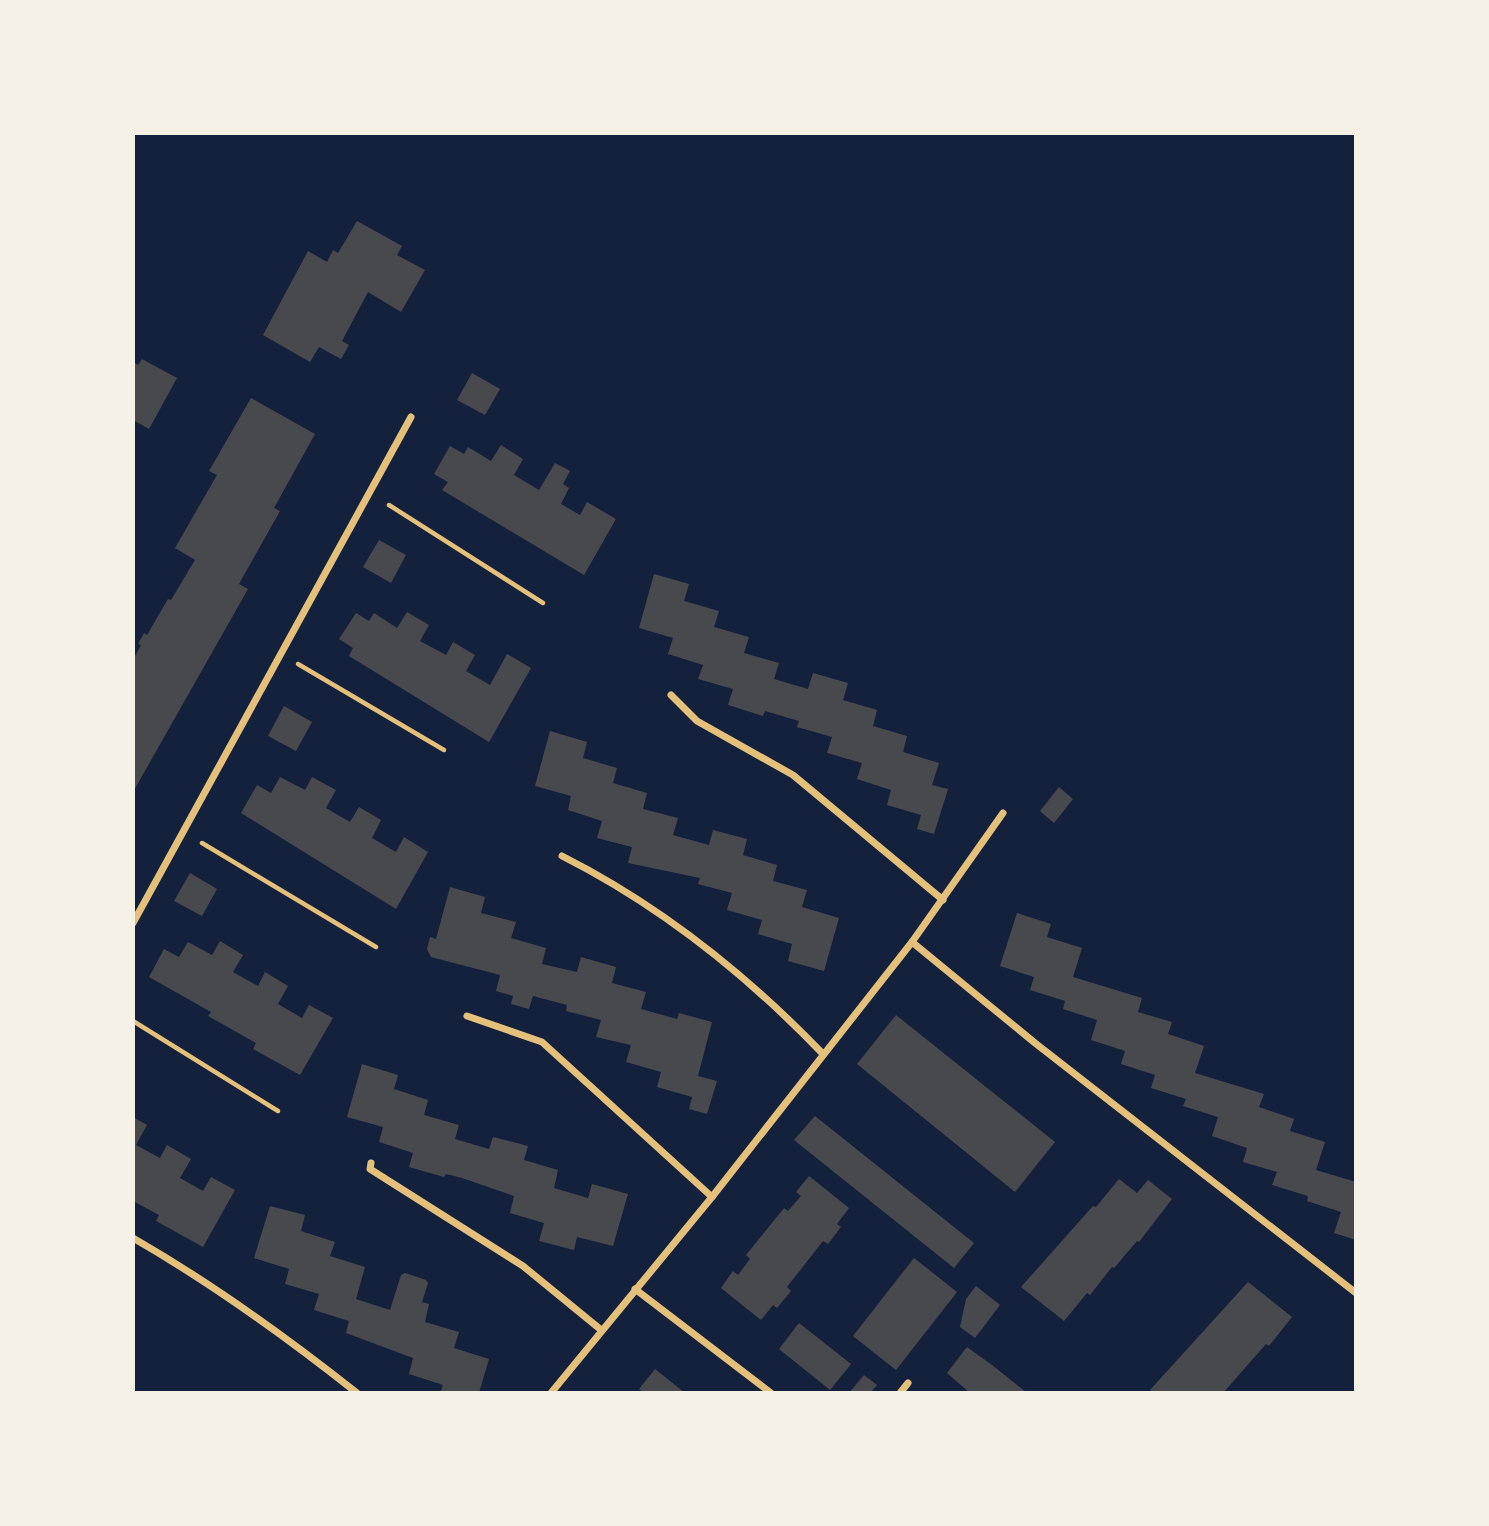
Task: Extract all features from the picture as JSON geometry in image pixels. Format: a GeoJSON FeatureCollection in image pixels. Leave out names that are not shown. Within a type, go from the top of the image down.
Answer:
{"type":"FeatureCollection","features":[{"type":"Feature","properties":{"kind":"street"},"geometry":{"type":"LineString","coordinates":[[133,923],[411,417]]}},
{"type":"Feature","properties":{"kind":"street"},"geometry":{"type":"LineString","coordinates":[[671,695],[697,721],[793,775],[943,900]]}},
{"type":"Feature","properties":{"kind":"street"},"geometry":{"type":"LineString","coordinates":[[551,1393],[600,1329],[712,1197],[912,942],[1003,813]]}},
{"type":"Feature","properties":{"kind":"street"},"geometry":{"type":"LineString","coordinates":[[562,856],[637,900],[709,951],[770,999],[823,1054]]}},
{"type":"Feature","properties":{"kind":"street"},"geometry":{"type":"LineString","coordinates":[[912,942],[1035,1043],[1356,1293]]}},
{"type":"Feature","properties":{"kind":"street"},"geometry":{"type":"LineString","coordinates":[[467,1016],[542,1042],[712,1197]]}},
{"type":"Feature","properties":{"kind":"street"},"geometry":{"type":"LineString","coordinates":[[371,1163],[370,1170],[523,1266],[600,1329]]}},
{"type":"Feature","properties":{"kind":"street"},"geometry":{"type":"LineString","coordinates":[[133,1238],[196,1275],[260,1318],[357,1393]]}},
{"type":"Feature","properties":{"kind":"street"},"geometry":{"type":"LineString","coordinates":[[635,1289],[771,1393]]}},
{"type":"Feature","properties":{"kind":"street"},"geometry":{"type":"LineString","coordinates":[[900,1393],[908,1383]]}},
{"type":"Feature","properties":{"kind":"path"},"geometry":{"type":"LineString","coordinates":[[370,493],[543,603]]}},
{"type":"Feature","properties":{"kind":"path"},"geometry":{"type":"LineString","coordinates":[[282,655],[444,750]]}},
{"type":"Feature","properties":{"kind":"path"},"geometry":{"type":"LineString","coordinates":[[183,831],[376,947]]}},
{"type":"Feature","properties":{"kind":"path"},"geometry":{"type":"LineString","coordinates":[[133,1021],[278,1111]]}},
{"type":"Feature","properties":{"kind":"building"},"geometry":{"type":"Polygon","coordinates":[[[357,221],[402,246],[397,255],[425,270],[401,312],[368,292],[342,341],[349,345],[341,359],[319,347],[310,362],[263,335],[308,251],[327,262],[333,250],[338,253],[357,221]]]}},
{"type":"Feature","properties":{"kind":"building"},"geometry":{"type":"Polygon","coordinates":[[[142,359],[177,378],[149,429],[133,420],[133,362],[138,365],[142,359]]]}},
{"type":"Feature","properties":{"kind":"building"},"geometry":{"type":"Polygon","coordinates":[[[472,373],[500,389],[485,415],[457,400],[472,373]]]}},
{"type":"Feature","properties":{"kind":"building"},"geometry":{"type":"Polygon","coordinates":[[[251,398],[315,434],[274,508],[280,511],[239,584],[248,589],[133,792],[133,660],[144,633],[147,635],[195,560],[175,548],[217,475],[209,471],[251,398]]]}},
{"type":"Feature","properties":{"kind":"building"},"geometry":{"type":"Polygon","coordinates":[[[501,445],[523,459],[514,475],[539,490],[555,463],[570,471],[563,484],[569,488],[561,504],[580,515],[587,502],[616,519],[584,575],[442,490],[448,482],[434,474],[450,446],[464,454],[468,447],[491,461],[501,445]]]}},
{"type":"Feature","properties":{"kind":"building"},"geometry":{"type":"Polygon","coordinates":[[[379,540],[406,555],[391,583],[363,567],[379,540]]]}},
{"type":"Feature","properties":{"kind":"building"},"geometry":{"type":"Polygon","coordinates":[[[654,574],[689,584],[684,601],[719,611],[714,627],[749,637],[744,653],[779,663],[774,679],[808,689],[813,673],[848,683],[843,700],[877,710],[873,726],[907,736],[903,752],[939,763],[932,785],[948,789],[934,834],[917,829],[921,815],[887,805],[891,790],[857,779],[862,763],[827,753],[832,737],[797,727],[799,721],[765,711],[763,716],[728,705],[733,689],[698,679],[703,665],[668,654],[673,638],[639,628],[654,574]]]}},
{"type":"Feature","properties":{"kind":"building"},"geometry":{"type":"Polygon","coordinates":[[[407,612],[429,625],[420,641],[446,655],[453,642],[475,655],[466,671],[490,685],[507,654],[531,668],[489,742],[349,656],[353,648],[339,639],[356,613],[369,621],[374,613],[397,628],[407,612]]]}},
{"type":"Feature","properties":{"kind":"building"},"geometry":{"type":"Polygon","coordinates":[[[284,706],[312,722],[296,751],[268,736],[284,706]]]}},
{"type":"Feature","properties":{"kind":"building"},"geometry":{"type":"Polygon","coordinates":[[[550,731],[587,742],[583,758],[617,768],[613,783],[647,793],[643,809],[678,818],[673,835],[709,845],[713,830],[747,839],[743,855],[777,865],[773,881],[807,890],[802,907],[839,918],[824,971],[788,961],[792,944],[758,934],[762,920],[727,910],[732,893],[698,884],[700,878],[628,863],[632,847],[597,838],[602,821],[568,810],[571,796],[535,786],[550,731]]]}},
{"type":"Feature","properties":{"kind":"building"},"geometry":{"type":"Polygon","coordinates":[[[280,777],[305,790],[312,777],[336,790],[326,808],[350,822],[359,807],[381,820],[372,838],[396,852],[404,837],[428,852],[396,909],[241,813],[257,785],[271,793],[280,777]]]}},
{"type":"Feature","properties":{"kind":"building"},"geometry":{"type":"Polygon","coordinates":[[[1059,787],[1073,799],[1054,823],[1040,811],[1059,787]]]}},
{"type":"Feature","properties":{"kind":"building"},"geometry":{"type":"Polygon","coordinates":[[[190,873],[217,889],[202,916],[174,901],[190,873]]]}},
{"type":"Feature","properties":{"kind":"building"},"geometry":{"type":"Polygon","coordinates":[[[450,887],[485,897],[481,913],[516,922],[511,938],[546,948],[542,964],[577,972],[581,957],[616,967],[612,983],[646,992],[641,1009],[677,1019],[679,1013],[712,1022],[698,1076],[717,1081],[707,1114],[689,1109],[692,1097],[657,1087],[661,1072],[626,1062],[631,1045],[596,1037],[601,1020],[566,1011],[567,1005],[533,996],[529,1009],[511,1004],[513,996],[496,991],[500,975],[431,957],[427,949],[430,937],[436,939],[450,887]]]}},
{"type":"Feature","properties":{"kind":"building"},"geometry":{"type":"Polygon","coordinates":[[[1017,913],[1051,924],[1047,937],[1082,948],[1073,977],[1142,998],[1138,1012],[1172,1022],[1168,1034],[1204,1046],[1195,1073],[1264,1094],[1259,1107],[1294,1119],[1290,1131],[1325,1142],[1316,1170],[1356,1182],[1356,1240],[1334,1233],[1341,1212],[1307,1201],[1308,1196],[1272,1185],[1277,1172],[1243,1162],[1247,1148],[1212,1136],[1218,1117],[1183,1106],[1186,1099],[1151,1088],[1155,1075],[1121,1064],[1125,1051],[1091,1040],[1097,1020],[1063,1009],[1065,1001],[1030,990],[1034,977],[1000,966],[1017,913]]]}},
{"type":"Feature","properties":{"kind":"building"},"geometry":{"type":"Polygon","coordinates":[[[220,941],[243,955],[233,972],[258,986],[265,972],[288,986],[278,1004],[302,1018],[309,1005],[333,1018],[300,1075],[253,1049],[256,1043],[208,1016],[211,1012],[149,977],[164,949],[179,957],[188,942],[212,955],[220,941]]]}},
{"type":"Feature","properties":{"kind":"building"},"geometry":{"type":"Polygon","coordinates":[[[896,1015],[1055,1142],[1015,1192],[857,1064],[896,1015]]]}},
{"type":"Feature","properties":{"kind":"building"},"geometry":{"type":"Polygon","coordinates":[[[362,1064],[398,1075],[394,1089],[428,1100],[424,1115],[459,1125],[455,1139],[489,1149],[493,1137],[528,1146],[524,1160],[558,1170],[554,1188],[588,1198],[592,1184],[628,1194],[613,1246],[577,1237],[574,1250],[539,1241],[544,1223],[510,1213],[514,1196],[462,1178],[446,1174],[444,1177],[409,1167],[413,1153],[379,1142],[383,1127],[347,1117],[362,1064]]]}},
{"type":"Feature","properties":{"kind":"building"},"geometry":{"type":"Polygon","coordinates":[[[815,1116],[974,1243],[954,1268],[794,1140],[815,1116]]]}},
{"type":"Feature","properties":{"kind":"building"},"geometry":{"type":"Polygon","coordinates":[[[133,1117],[147,1125],[136,1145],[160,1158],[167,1145],[191,1159],[180,1178],[203,1191],[211,1177],[235,1190],[203,1247],[156,1221],[159,1215],[133,1201],[133,1117]]]}},
{"type":"Feature","properties":{"kind":"building"},"geometry":{"type":"Polygon","coordinates":[[[809,1176],[849,1208],[837,1224],[841,1227],[828,1244],[823,1241],[787,1287],[791,1291],[777,1308],[773,1305],[761,1320],[721,1288],[733,1271],[738,1275],[750,1259],[746,1255],[784,1208],[788,1211],[801,1196],[796,1192],[809,1176]]]}},
{"type":"Feature","properties":{"kind":"building"},"geometry":{"type":"Polygon","coordinates":[[[1119,1179],[1137,1193],[1148,1180],[1172,1199],[1139,1242],[1112,1267],[1090,1295],[1087,1293],[1064,1321],[1021,1287],[1119,1179]]]}},
{"type":"Feature","properties":{"kind":"building"},"geometry":{"type":"Polygon","coordinates":[[[270,1206],[305,1215],[301,1231],[335,1242],[330,1256],[365,1267],[356,1299],[390,1310],[401,1275],[405,1273],[426,1280],[428,1283],[422,1302],[429,1304],[425,1322],[459,1332],[454,1348],[489,1359],[479,1393],[440,1393],[443,1385],[409,1374],[413,1358],[346,1333],[349,1321],[314,1310],[319,1294],[285,1284],[289,1269],[254,1258],[270,1206]]]}},
{"type":"Feature","properties":{"kind":"building"},"geometry":{"type":"Polygon","coordinates":[[[914,1258],[957,1292],[896,1370],[853,1336],[914,1258]]]}},
{"type":"Feature","properties":{"kind":"building"},"geometry":{"type":"Polygon","coordinates":[[[1248,1282],[1292,1317],[1269,1346],[1266,1344],[1223,1393],[1154,1393],[1150,1390],[1248,1282]]]}},
{"type":"Feature","properties":{"kind":"building"},"geometry":{"type":"Polygon","coordinates":[[[976,1286],[1000,1305],[975,1338],[960,1327],[966,1299],[976,1286]]]}},
{"type":"Feature","properties":{"kind":"building"},"geometry":{"type":"Polygon","coordinates":[[[799,1323],[851,1364],[830,1390],[779,1349],[799,1323]]]}},
{"type":"Feature","properties":{"kind":"building"},"geometry":{"type":"Polygon","coordinates":[[[967,1347],[1027,1393],[970,1393],[947,1373],[967,1347]]]}},
{"type":"Feature","properties":{"kind":"building"},"geometry":{"type":"Polygon","coordinates":[[[655,1369],[685,1393],[644,1393],[639,1389],[655,1369]]]}},
{"type":"Feature","properties":{"kind":"building"},"geometry":{"type":"Polygon","coordinates":[[[864,1375],[877,1385],[870,1393],[849,1393],[864,1375]]]}}]}
